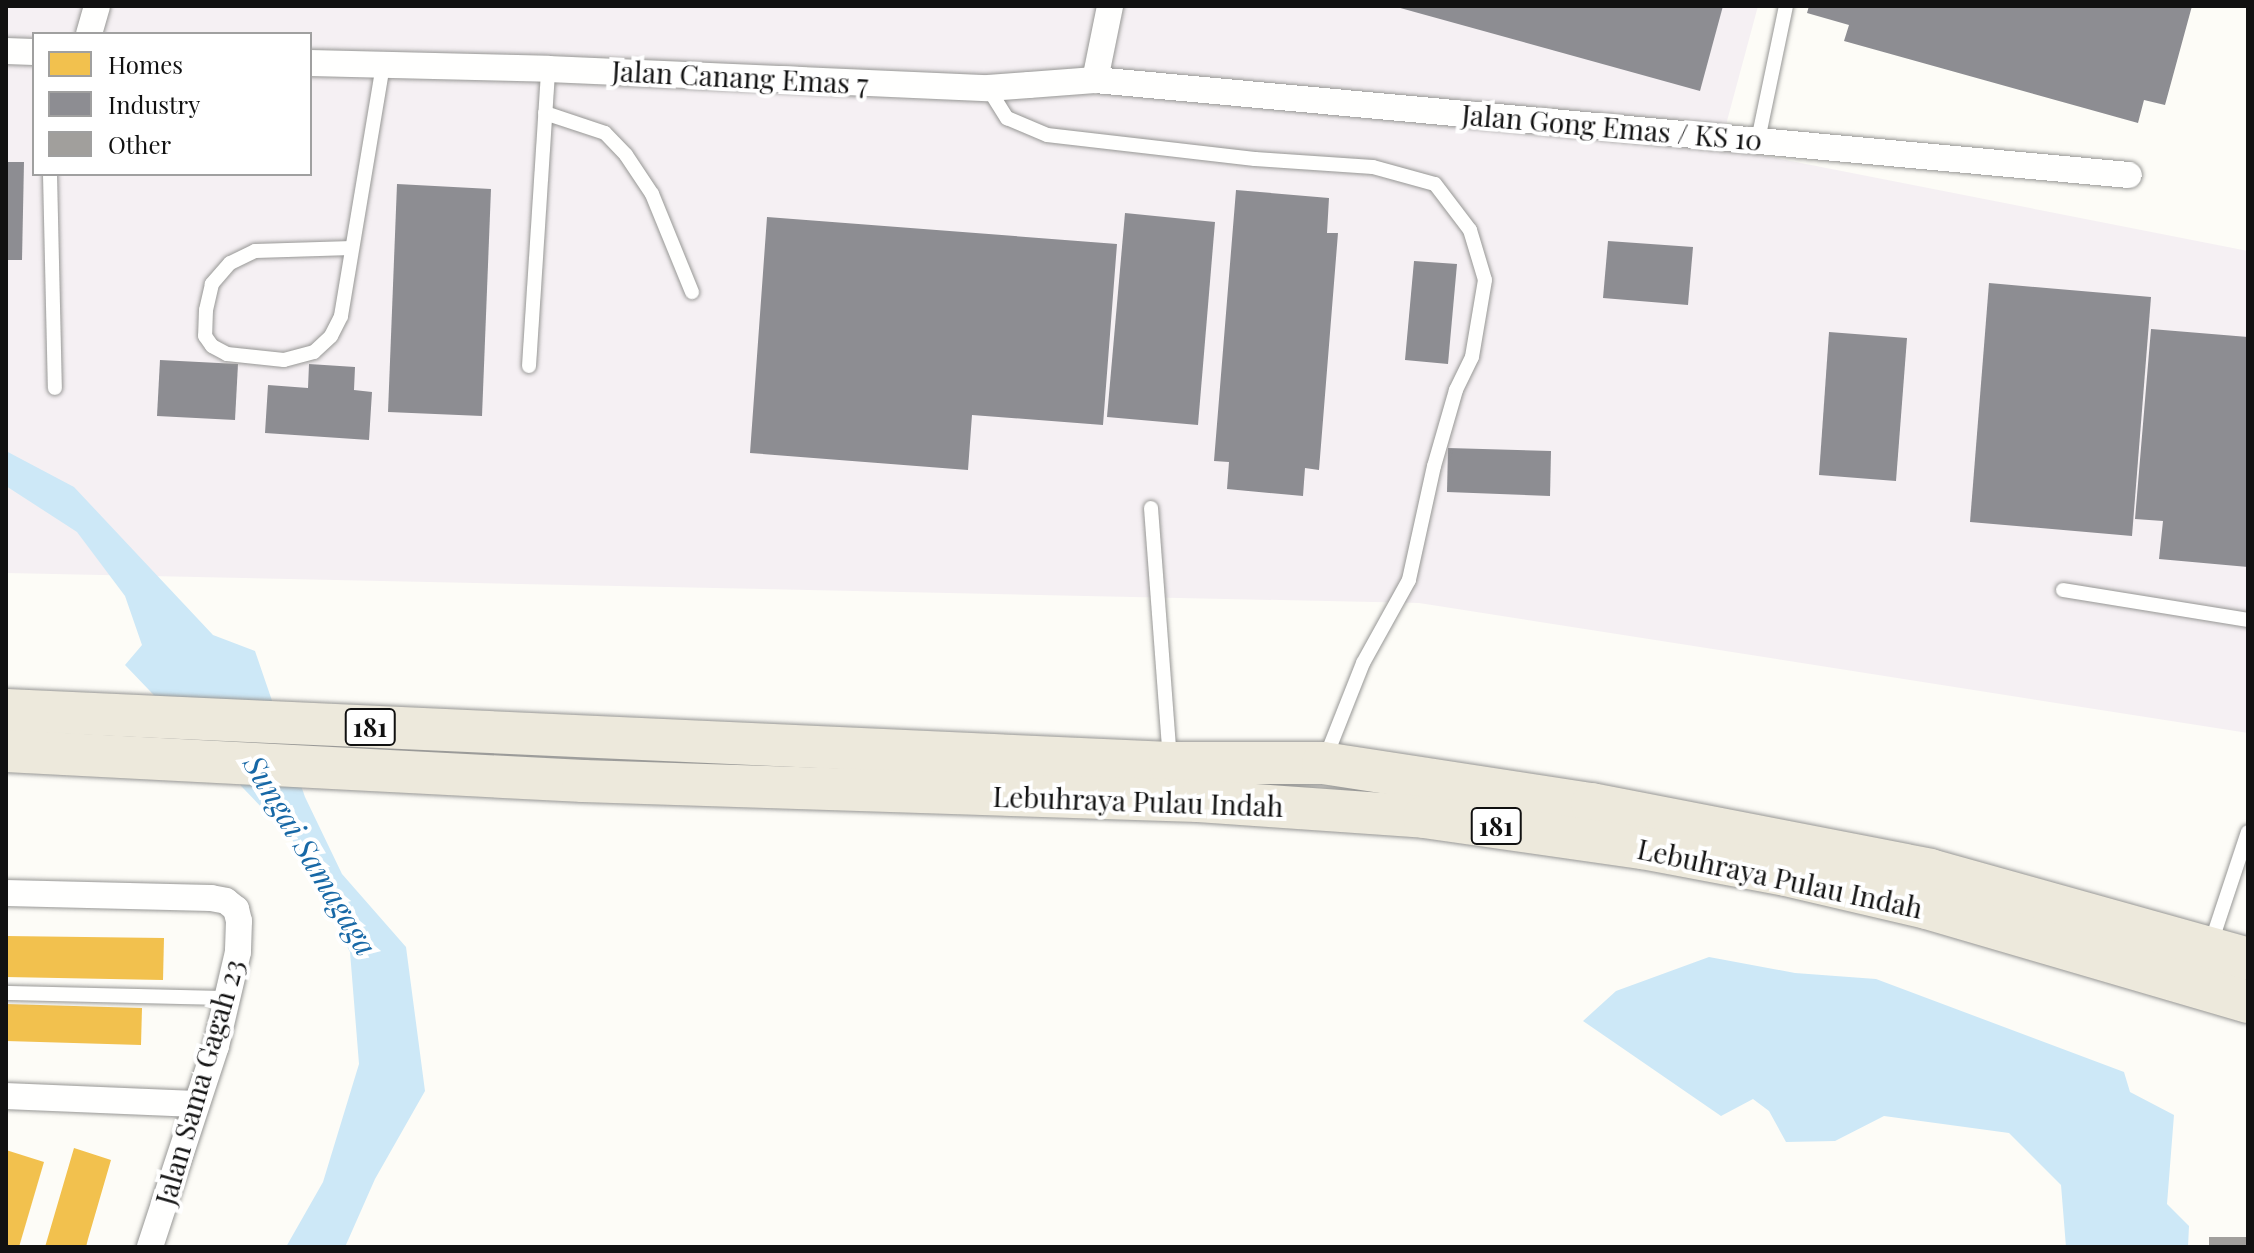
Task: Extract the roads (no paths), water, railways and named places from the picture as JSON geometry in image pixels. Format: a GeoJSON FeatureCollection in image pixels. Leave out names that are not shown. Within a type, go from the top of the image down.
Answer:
{"type":"FeatureCollection","features":[{"type":"Feature","properties":{"kind":"main road","name":"Lebuhraya Pulau Indah"},"geometry":{"type":"LineString","coordinates":[[6,710],[1170,763],[1323,763],[1592,804],[1930,870],[2229,953]]}},
{"type":"Feature","properties":{"kind":"main road","name":"Lebuhraya Pulau Indah"},"geometry":{"type":"LineString","coordinates":[[6,751],[724,786],[1198,801],[1424,817],[1532,831],[1786,875],[1927,908],[2248,1002]]}},
{"type":"Feature","properties":{"kind":"street"},"geometry":{"type":"LineString","coordinates":[[90,32],[97,6]]}},
{"type":"Feature","properties":{"kind":"street"},"geometry":{"type":"LineString","coordinates":[[1095,80],[1110,6]]}},
{"type":"Feature","properties":{"kind":"street"},"geometry":{"type":"LineString","coordinates":[[6,51],[32,52]]}},
{"type":"Feature","properties":{"kind":"street","name":"Jalan Canang Emas 7"},"geometry":{"type":"LineString","coordinates":[[312,63],[548,69],[988,88],[1095,80]]}},
{"type":"Feature","properties":{"kind":"street","name":"Jalan Gong Emas / KS 10"},"geometry":{"type":"LineString","coordinates":[[1095,80],[2129,175]]}},
{"type":"Feature","properties":{"kind":"street","name":"Jalan Sama Gagah 23"},"geometry":{"type":"LineString","coordinates":[[6,893],[226,901],[236,909],[239,921],[238,952],[216,1046],[150,1247]]}},
{"type":"Feature","properties":{"kind":"street"},"geometry":{"type":"LineString","coordinates":[[6,1096],[195,1104]]}},
{"type":"Feature","properties":{"kind":"lane"},"geometry":{"type":"LineString","coordinates":[[1758,140],[1786,6]]}},
{"type":"Feature","properties":{"kind":"lane"},"geometry":{"type":"LineString","coordinates":[[352,248],[255,251],[230,263],[212,284],[206,310],[205,336],[212,346],[227,354],[284,360],[314,352],[331,336],[341,316],[383,66]]}},
{"type":"Feature","properties":{"kind":"lane"},"geometry":{"type":"LineString","coordinates":[[529,366],[548,69]]}},
{"type":"Feature","properties":{"kind":"lane"},"geometry":{"type":"LineString","coordinates":[[988,88],[1007,118],[1047,135],[1255,159],[1373,167],[1435,184],[1470,230],[1485,280],[1472,357],[1456,390],[1434,466],[1409,580],[1363,663],[1323,763]]}},
{"type":"Feature","properties":{"kind":"lane"},"geometry":{"type":"LineString","coordinates":[[545,113],[605,133],[626,155],[652,194],[692,292]]}},
{"type":"Feature","properties":{"kind":"lane"},"geometry":{"type":"LineString","coordinates":[[50,176],[55,388]]}},
{"type":"Feature","properties":{"kind":"lane"},"geometry":{"type":"LineString","coordinates":[[1151,508],[1170,763]]}},
{"type":"Feature","properties":{"kind":"lane"},"geometry":{"type":"LineString","coordinates":[[2063,590],[2248,620]]}},
{"type":"Feature","properties":{"kind":"lane"},"geometry":{"type":"LineString","coordinates":[[2229,953],[2248,832]]}},
{"type":"Feature","properties":{"kind":"lane"},"geometry":{"type":"LineString","coordinates":[[6,993],[227,998]]}},
{"type":"Feature","properties":{"kind":"water","name":"Sungai Samagaga"},"geometry":{"type":"Polygon","coordinates":[[[6,451],[74,487],[213,635],[255,651],[305,797],[342,874],[406,947],[425,1091],[375,1179],[345,1247],[286,1247],[323,1182],[359,1064],[350,952],[292,839],[125,665],[142,645],[125,596],[77,532],[6,486],[6,451]]]}},
{"type":"Feature","properties":{"kind":"water"},"geometry":{"type":"Polygon","coordinates":[[[1709,957],[1795,973],[1876,979],[2124,1072],[2130,1092],[2174,1115],[2167,1204],[2189,1226],[2188,1247],[2066,1247],[2061,1185],[2009,1133],[1884,1116],[1835,1141],[1786,1142],[1769,1111],[1753,1099],[1721,1116],[1583,1021],[1616,991],[1709,957]]]}}]}
